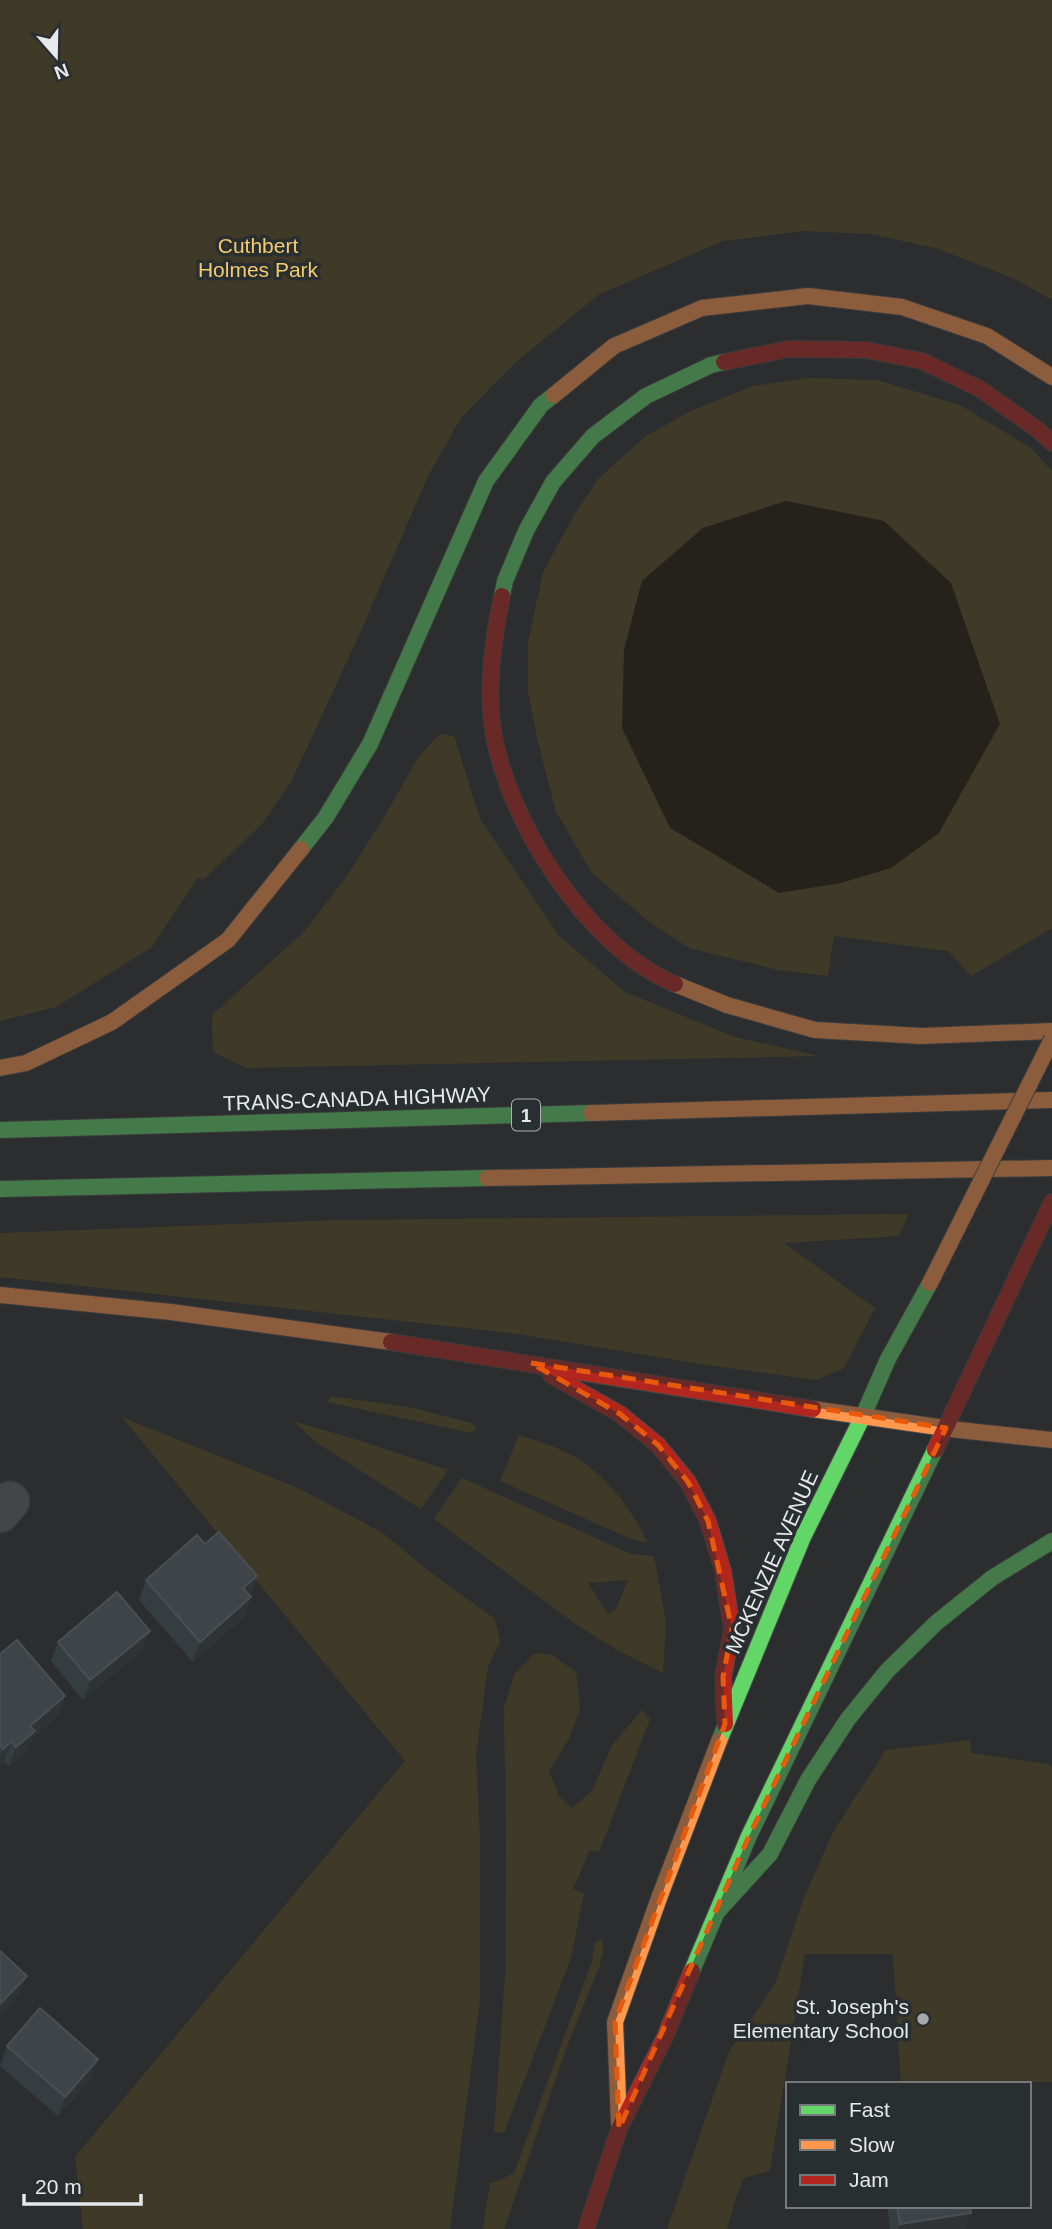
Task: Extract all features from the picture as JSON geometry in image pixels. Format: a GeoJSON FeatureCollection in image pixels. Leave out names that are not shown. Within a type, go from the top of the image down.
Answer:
{"type":"FeatureCollection","features":[{"type":"Feature","properties":{"kind":"main road"},"geometry":{"type":"LineString","coordinates":[[0,1068],[26,1063],[112,1023],[228,940],[326,817],[370,744],[486,481],[541,405],[614,346],[702,308],[808,296],[902,307],[987,336],[1052,377]]}},
{"type":"Feature","properties":{"kind":"main road"},"geometry":{"type":"LineString","coordinates":[[1052,443],[1038,430],[969,384],[922,361],[866,351],[789,349],[711,365],[646,396],[593,436],[552,482],[526,531],[505,581],[497,620],[492,666],[492,722],[503,775],[527,831],[553,874],[598,928],[626,954],[665,980],[727,1005],[816,1030],[922,1036],[1052,1031]]}},
{"type":"Feature","properties":{"kind":"main road","name":"MCKENZIE AVENUE"},"geometry":{"type":"LineString","coordinates":[[619,2129],[615,2022],[725,1724],[803,1537],[888,1359],[930,1283],[1052,1039]]}},
{"type":"Feature","properties":{"kind":"main road","name":"TRANS-CANADA HIGHWAY"},"geometry":{"type":"LineString","coordinates":[[0,1130],[1052,1100]]}},
{"type":"Feature","properties":{"kind":"main road"},"geometry":{"type":"LineString","coordinates":[[0,1189],[1052,1168]]}},
{"type":"Feature","properties":{"kind":"main road","name":"MCKENZIE AVENUE"},"geometry":{"type":"LineString","coordinates":[[586,2229],[619,2129],[665,2037],[749,1836],[1052,1202]]}},
{"type":"Feature","properties":{"kind":"main road"},"geometry":{"type":"LineString","coordinates":[[0,1295],[365,1337],[863,1416],[1052,1440]]}},
{"type":"Feature","properties":{"kind":"main road"},"geometry":{"type":"LineString","coordinates":[[531,1363],[620,1414],[658,1445],[688,1482],[708,1521],[723,1572],[732,1629],[723,1677],[725,1724]]}},
{"type":"Feature","properties":{"kind":"main road"},"geometry":{"type":"LineString","coordinates":[[717,1912],[770,1854],[808,1780],[848,1719],[887,1671],[936,1623],[992,1578],[1052,1541]]}},
{"type":"Feature","properties":{"kind":"highlighted area"},"geometry":{"type":"Polygon","coordinates":[[[531,1363],[946,1428],[749,1836],[619,2129],[615,2022],[725,1724],[723,1677],[732,1629],[708,1521],[688,1482],[658,1445],[620,1414],[531,1363]]]}},
{"type":"Feature","properties":{"kind":"green space","name":"Cuthbert Holmes Park"},"geometry":{"type":"Polygon","coordinates":[[[0,0],[1052,0],[1052,300],[1017,280],[936,248],[870,234],[804,231],[723,241],[598,295],[516,362],[461,418],[428,476],[292,780],[262,824],[204,879],[198,878],[152,947],[56,1007],[0,1021],[0,0]]]}},
{"type":"Feature","properties":{"kind":"green space"},"geometry":{"type":"Polygon","coordinates":[[[809,378],[877,380],[960,405],[1031,448],[1052,471],[1052,928],[971,976],[948,951],[834,936],[828,976],[778,970],[689,948],[648,921],[592,873],[556,812],[528,691],[528,642],[543,572],[573,517],[599,478],[646,436],[689,412],[753,386],[809,378]],[[786,501],[703,528],[642,581],[624,650],[884,521],[786,501]]]}},
{"type":"Feature","properties":{"kind":"green space"},"geometry":{"type":"Polygon","coordinates":[[[440,734],[454,736],[480,819],[559,936],[625,992],[735,1037],[819,1056],[246,1068],[213,1052],[212,1015],[305,931],[346,877],[419,756],[440,734]]]}},
{"type":"Feature","properties":{"kind":"green space"},"geometry":{"type":"Polygon","coordinates":[[[909,1214],[899,1236],[784,1243],[875,1308],[844,1368],[816,1380],[511,1333],[0,1277],[0,1233],[338,1220],[909,1214]]]}},
{"type":"Feature","properties":{"kind":"green space"},"geometry":{"type":"Polygon","coordinates":[[[331,1396],[414,1408],[471,1423],[477,1428],[472,1433],[327,1402],[331,1396]]]}},
{"type":"Feature","properties":{"kind":"green space"},"geometry":{"type":"Polygon","coordinates":[[[122,1417],[298,1488],[383,1533],[426,1569],[495,1619],[500,1642],[488,1667],[476,1755],[480,1836],[480,2000],[450,2229],[83,2229],[75,2157],[405,1761],[122,1417]]]}},
{"type":"Feature","properties":{"kind":"green space"},"geometry":{"type":"Polygon","coordinates":[[[293,1421],[448,1470],[421,1509],[317,1443],[293,1421]]]}},
{"type":"Feature","properties":{"kind":"green space"},"geometry":{"type":"Polygon","coordinates":[[[519,1435],[568,1453],[598,1474],[626,1506],[648,1543],[631,1539],[500,1481],[519,1435]]]}},
{"type":"Feature","properties":{"kind":"green space"},"geometry":{"type":"Polygon","coordinates":[[[462,1478],[631,1554],[654,1556],[666,1622],[663,1673],[617,1650],[577,1625],[434,1519],[462,1478]],[[628,1580],[588,1583],[608,1614],[616,1609],[628,1580]]]}},
{"type":"Feature","properties":{"kind":"green space"},"geometry":{"type":"Polygon","coordinates":[[[535,1653],[552,1655],[576,1672],[580,1708],[569,1739],[549,1771],[559,1796],[572,1808],[592,1791],[612,1745],[642,1710],[650,1719],[599,1852],[590,1850],[573,1889],[584,1893],[571,1958],[504,2133],[494,2132],[505,1975],[504,1708],[515,1673],[535,1653]]]}},
{"type":"Feature","properties":{"kind":"green space"},"geometry":{"type":"Polygon","coordinates":[[[970,1740],[971,1753],[1048,1764],[1052,1768],[1052,2082],[901,2082],[893,1954],[805,1954],[770,2171],[744,2178],[727,2229],[667,2229],[729,2051],[775,1984],[802,1903],[833,1832],[886,1750],[970,1740]]]}},
{"type":"Feature","properties":{"kind":"green space"},"geometry":{"type":"Polygon","coordinates":[[[602,1939],[600,1965],[569,2041],[504,2229],[483,2229],[490,2182],[514,2173],[592,1961],[595,1942],[602,1939]]]}},
{"type":"Feature","properties":{"kind":"shaded area"},"geometry":{"type":"Polygon","coordinates":[[[786,501],[884,521],[951,583],[1000,724],[939,833],[891,868],[841,883],[779,893],[670,828],[622,728],[624,650],[642,581],[703,528],[786,501]]]}},
{"type":"Feature","properties":{"kind":"building"},"geometry":{"type":"Polygon","coordinates":[[[219,1532],[257,1576],[243,1588],[251,1597],[200,1642],[146,1580],[197,1535],[205,1544],[219,1532]]]}},
{"type":"Feature","properties":{"kind":"building"},"geometry":{"type":"Polygon","coordinates":[[[117,1592],[150,1631],[90,1680],[58,1642],[117,1592]]]}},
{"type":"Feature","properties":{"kind":"building"},"geometry":{"type":"Polygon","coordinates":[[[17,1640],[65,1696],[30,1726],[35,1731],[16,1747],[12,1741],[3,1749],[0,1745],[0,1654],[17,1640]]]}},
{"type":"Feature","properties":{"kind":"building"},"geometry":{"type":"Polygon","coordinates":[[[0,1951],[27,1976],[0,2004],[0,1951]]]}},
{"type":"Feature","properties":{"kind":"building"},"geometry":{"type":"Polygon","coordinates":[[[40,2008],[98,2059],[65,2097],[7,2046],[40,2008]]]}},
{"type":"Feature","properties":{"kind":"building"},"geometry":{"type":"Polygon","coordinates":[[[897,2208],[970,2208],[971,2213],[900,2224],[897,2208]]]}},
{"type":"Feature","properties":{"kind":"traffic: fast"},"geometry":{"type":"LineString","coordinates":[[502,596],[505,581],[526,531],[553,482],[593,436],[646,396],[711,365],[724,362]]}},
{"type":"Feature","properties":{"kind":"traffic: fast"},"geometry":{"type":"LineString","coordinates":[[301,849],[326,817],[370,744],[486,481],[541,405],[554,395]]}},
{"type":"Feature","properties":{"kind":"traffic: fast"},"geometry":{"type":"LineString","coordinates":[[0,1130],[591,1113]]}},
{"type":"Feature","properties":{"kind":"traffic: fast"},"geometry":{"type":"LineString","coordinates":[[0,1189],[487,1178]]}},
{"type":"Feature","properties":{"kind":"traffic: fast"},"geometry":{"type":"LineString","coordinates":[[719,1741],[803,1537],[888,1359],[930,1283]]}},
{"type":"Feature","properties":{"kind":"traffic: fast"},"geometry":{"type":"LineString","coordinates":[[692,1971],[749,1836],[935,1450]]}},
{"type":"Feature","properties":{"kind":"traffic: fast"},"geometry":{"type":"LineString","coordinates":[[717,1912],[770,1854],[808,1780],[848,1719],[887,1671],[936,1623],[992,1578],[1052,1541]]}},
{"type":"Feature","properties":{"kind":"traffic: slow"},"geometry":{"type":"LineString","coordinates":[[554,395],[614,346],[702,308],[808,296],[902,307],[987,336],[1052,377]]}},
{"type":"Feature","properties":{"kind":"traffic: slow"},"geometry":{"type":"LineString","coordinates":[[0,1068],[26,1063],[112,1022],[228,940],[301,849]]}},
{"type":"Feature","properties":{"kind":"traffic: slow"},"geometry":{"type":"LineString","coordinates":[[675,984],[727,1005],[815,1030],[922,1036],[1052,1031]]}},
{"type":"Feature","properties":{"kind":"traffic: slow"},"geometry":{"type":"LineString","coordinates":[[930,1283],[1052,1039]]}},
{"type":"Feature","properties":{"kind":"traffic: slow"},"geometry":{"type":"LineString","coordinates":[[591,1113],[1052,1100]]}},
{"type":"Feature","properties":{"kind":"traffic: slow"},"geometry":{"type":"LineString","coordinates":[[487,1178],[1052,1168]]}},
{"type":"Feature","properties":{"kind":"traffic: slow"},"geometry":{"type":"LineString","coordinates":[[0,1295],[171,1312],[391,1342]]}},
{"type":"Feature","properties":{"kind":"traffic: slow"},"geometry":{"type":"LineString","coordinates":[[813,1409],[1052,1440]]}},
{"type":"Feature","properties":{"kind":"traffic: slow"},"geometry":{"type":"LineString","coordinates":[[619,2124],[615,2022],[719,1741]]}},
{"type":"Feature","properties":{"kind":"traffic: jam"},"geometry":{"type":"LineString","coordinates":[[724,362],[789,349],[866,350],[922,361],[980,389],[1052,443]]}},
{"type":"Feature","properties":{"kind":"traffic: jam"},"geometry":{"type":"LineString","coordinates":[[502,596],[490,691],[492,723],[499,759],[513,798],[531,837],[581,910],[610,941],[642,966],[675,984]]}},
{"type":"Feature","properties":{"kind":"traffic: jam"},"geometry":{"type":"LineString","coordinates":[[935,1450],[1052,1202]]}},
{"type":"Feature","properties":{"kind":"traffic: jam"},"geometry":{"type":"LineString","coordinates":[[391,1342],[813,1409]]}},
{"type":"Feature","properties":{"kind":"traffic: jam"},"geometry":{"type":"LineString","coordinates":[[551,1375],[620,1414],[658,1445],[688,1482],[708,1521],[723,1571],[732,1629],[723,1677],[725,1724]]}},
{"type":"Feature","properties":{"kind":"traffic: jam"},"geometry":{"type":"LineString","coordinates":[[586,2229],[619,2129],[665,2037],[692,1971]]}},
{"type":"Feature","properties":{"kind":"place","name":"St. Joseph's Elementary School"},"geometry":{"type":"Point","coordinates":[923,2019]}}]}
